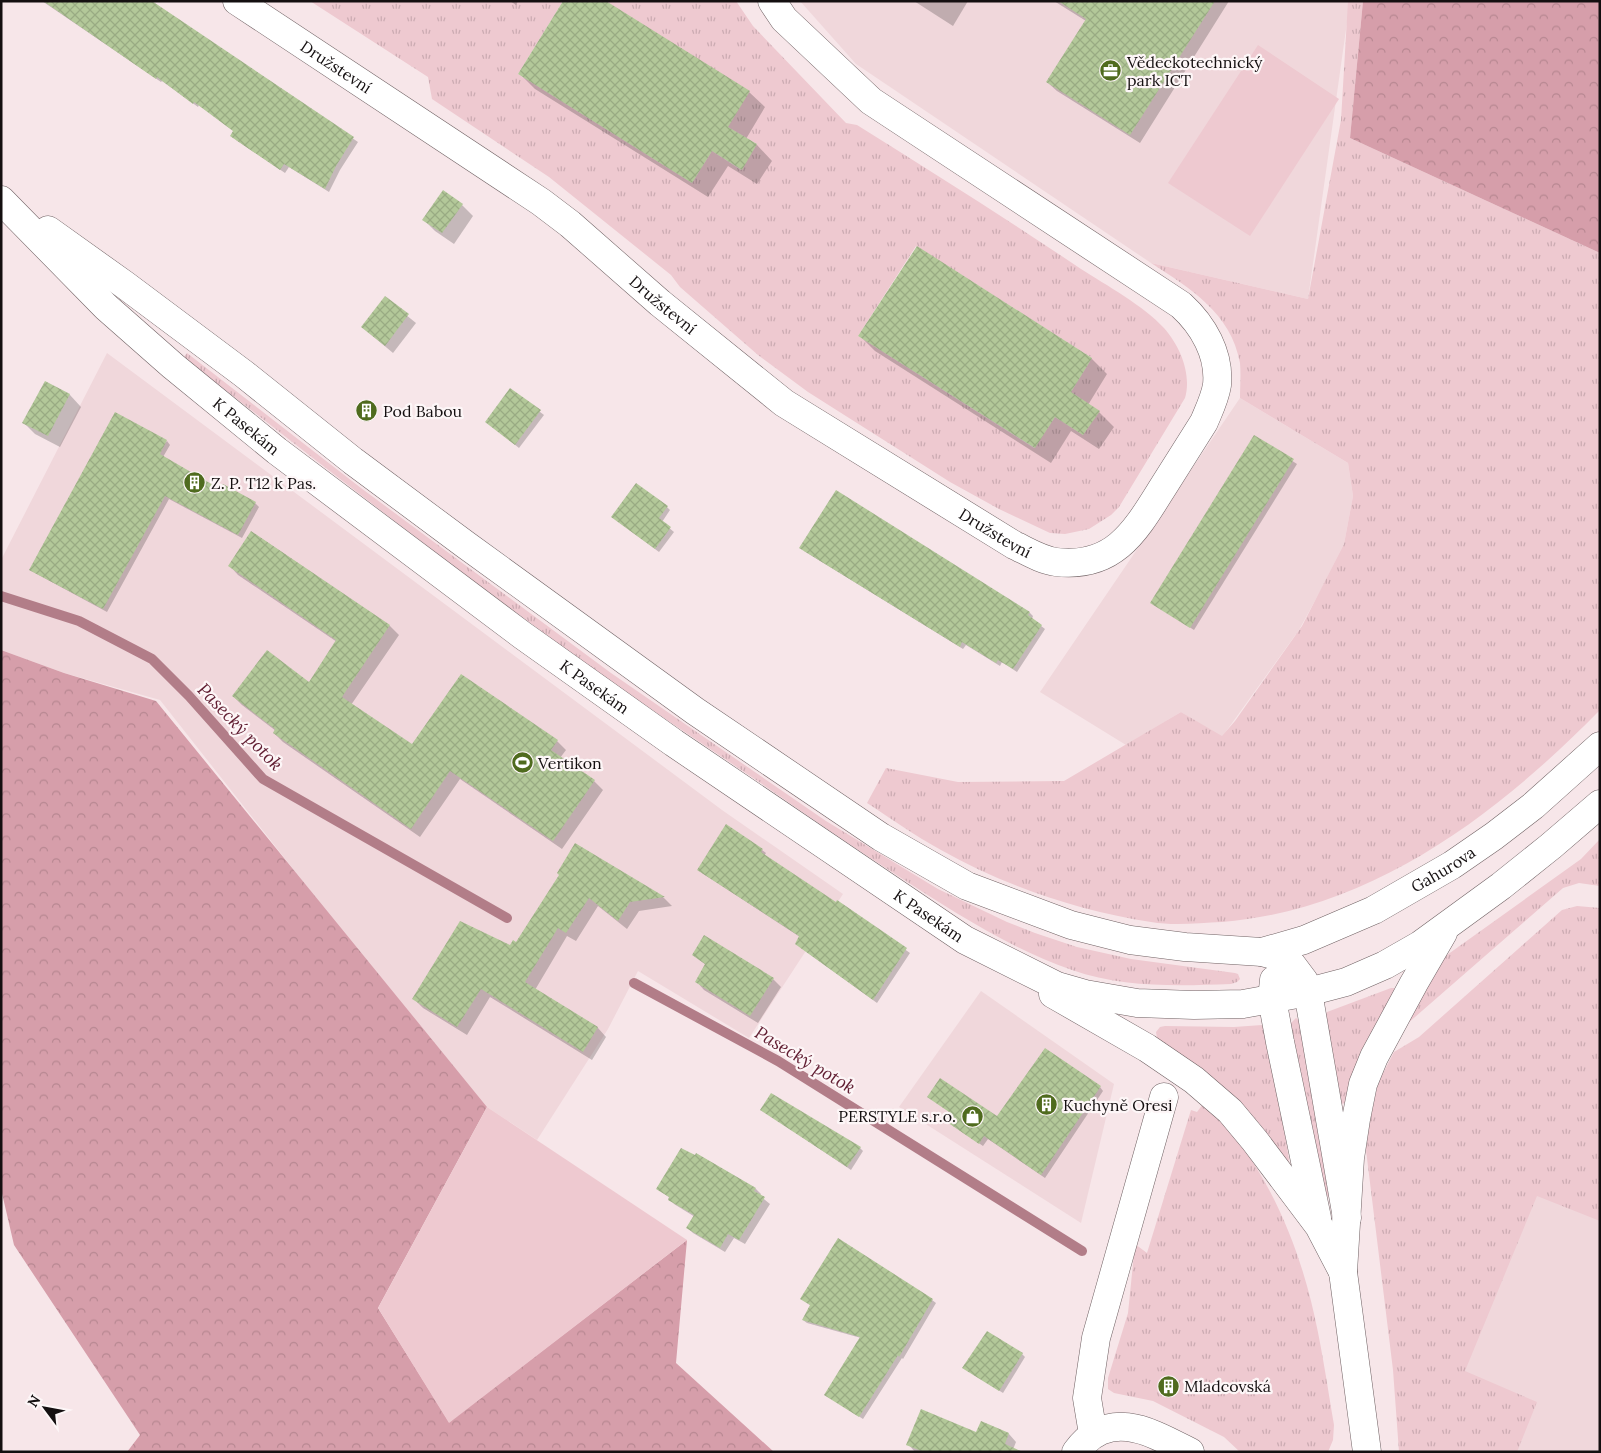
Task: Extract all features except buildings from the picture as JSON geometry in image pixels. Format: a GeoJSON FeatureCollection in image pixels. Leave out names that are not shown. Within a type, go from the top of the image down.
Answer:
{"type":"FeatureCollection","features":[{"type":"Feature","properties":{"kind":"street","name":"Družstevní"},"geometry":{"type":"LineString","coordinates":[[237,1],[541,202],[570,224],[660,303],[784,403],[1014,545],[1034,555],[1055,562],[1071,563],[1090,561],[1110,552],[1127,540],[1141,522],[1204,422],[1210,408],[1216,386],[1217,372],[1213,352],[1200,324],[1181,305],[871,101],[784,19],[772,1]]}},
{"type":"Feature","properties":{"kind":"street","name":"K Pasekám"},"geometry":{"type":"LineString","coordinates":[[1,199],[106,307],[189,378],[300,468],[546,652],[689,753],[973,945],[1056,986],[1085,994],[1137,1002],[1194,1005],[1243,1004],[1272,999]]}},
{"type":"Feature","properties":{"kind":"street","name":"K Pasekám"},"geometry":{"type":"LineString","coordinates":[[1,199],[132,290],[244,374],[353,461],[481,556],[695,711],[881,837],[967,886],[1071,925],[1130,940],[1273,956]]}},
{"type":"Feature","properties":{"kind":"street","name":"Gahurova"},"geometry":{"type":"LineString","coordinates":[[1273,956],[1304,940],[1374,910],[1452,865],[1533,806],[1600,746]]}},
{"type":"Feature","properties":{"kind":"street"},"geometry":{"type":"LineString","coordinates":[[1272,999],[1346,982],[1385,965],[1420,945],[1551,846],[1600,804]]}},
{"type":"Feature","properties":{"kind":"street"},"geometry":{"type":"LineString","coordinates":[[1367,1452],[1343,1272],[1350,1158],[1356,1119],[1363,1084],[1385,1034],[1449,923]]}},
{"type":"Feature","properties":{"kind":"street"},"geometry":{"type":"LineString","coordinates":[[973,945],[1055,996],[1147,1048],[1194,1080],[1230,1111],[1319,1226],[1343,1272]]}},
{"type":"Feature","properties":{"kind":"street"},"geometry":{"type":"LineString","coordinates":[[1273,956],[1274,979],[1272,999],[1319,1226]]}},
{"type":"Feature","properties":{"kind":"street"},"geometry":{"type":"LineString","coordinates":[[1273,956],[1298,973],[1304,981],[1308,992],[1347,1218]]}},
{"type":"Feature","properties":{"kind":"street"},"geometry":{"type":"LineString","coordinates":[[1085,1443],[1087,1398],[1096,1338],[1164,1097]]}},
{"type":"Feature","properties":{"kind":"street"},"geometry":{"type":"LineString","coordinates":[[1085,1443],[1113,1427],[1122,1426],[1156,1434],[1190,1452]]}},
{"type":"Feature","properties":{"kind":"shaded area"},"geometry":{"type":"Polygon","coordinates":[[[800,1],[1350,1],[1308,299],[1151,263],[856,64],[800,1]]]}},
{"type":"Feature","properties":{"kind":"shaded area"},"geometry":{"type":"Polygon","coordinates":[[[107,353],[722,810],[843,894],[749,1038],[638,971],[608,1029],[537,1140],[487,1107],[323,907],[160,700],[64,673],[1,650],[1,560],[107,353]]]}},
{"type":"Feature","properties":{"kind":"shaded area"},"geometry":{"type":"Polygon","coordinates":[[[1240,398],[1348,463],[1353,496],[1344,544],[1299,630],[1222,737],[1181,712],[1126,745],[1040,692],[1240,398]]]}},
{"type":"Feature","properties":{"kind":"shaded area"},"geometry":{"type":"Polygon","coordinates":[[[981,991],[1114,1084],[1081,1223],[899,1107],[981,991]]]}},
{"type":"Feature","properties":{"kind":"shaded area"},"geometry":{"type":"Polygon","coordinates":[[[1529,1178],[1600,1186],[1600,1452],[1508,1452],[1443,1392],[1529,1178]]]}},
{"type":"Feature","properties":{"kind":"green space"},"geometry":{"type":"Polygon","coordinates":[[[310,1],[563,1],[518,74],[692,183],[712,151],[741,170],[757,144],[728,127],[606,1],[736,1],[753,26],[846,123],[857,125],[941,178],[1124,296],[1156,320],[1170,335],[1180,352],[1187,379],[1185,398],[1119,507],[1111,515],[1089,529],[1065,534],[1050,533],[999,509],[950,482],[808,392],[758,355],[680,287],[671,275],[549,177],[432,99],[428,77],[310,1]],[[916,246],[858,336],[1034,448],[1055,417],[1083,435],[1099,411],[1071,392],[1092,358],[916,246]]]}},
{"type":"Feature","properties":{"kind":"green space"},"geometry":{"type":"Polygon","coordinates":[[[1348,1],[1363,1],[1350,138],[1600,253],[1600,710],[1519,785],[1475,820],[1429,851],[1381,877],[1330,898],[1277,914],[1222,922],[1160,923],[1097,911],[1017,886],[941,850],[867,803],[886,768],[958,782],[1064,781],[1181,712],[1222,736],[1235,721],[1302,626],[1344,544],[1353,496],[1348,463],[1240,398],[1240,363],[1228,330],[1218,316],[1194,292],[1151,263],[1308,299],[1341,120],[1348,1]]]}},
{"type":"Feature","properties":{"kind":"green space"},"geometry":{"type":"Polygon","coordinates":[[[1363,1],[1600,1],[1600,253],[1350,138],[1363,1]]]}},
{"type":"Feature","properties":{"kind":"green space"},"geometry":{"type":"Polygon","coordinates":[[[1258,45],[1339,99],[1250,236],[1168,183],[1258,45]]]}},
{"type":"Feature","properties":{"kind":"green space"},"geometry":{"type":"Polygon","coordinates":[[[187,353],[361,488],[611,673],[826,821],[938,889],[1007,922],[1077,947],[1131,959],[1235,973],[1238,974],[1240,979],[1231,984],[1171,985],[1131,983],[1091,976],[1026,951],[961,916],[831,832],[553,640],[397,523],[192,364],[184,357],[187,353]]]}},
{"type":"Feature","properties":{"kind":"green space"},"geometry":{"type":"Polygon","coordinates":[[[1,650],[64,673],[156,701],[487,1107],[378,1308],[449,1422],[687,1240],[676,1363],[774,1452],[127,1452],[140,1435],[14,1245],[1,1189],[1,650]]]}},
{"type":"Feature","properties":{"kind":"green space"},"geometry":{"type":"Polygon","coordinates":[[[1600,839],[1600,886],[1579,883],[1563,888],[1407,1024],[1440,960],[1581,859],[1600,839]]]}},
{"type":"Feature","properties":{"kind":"green space"},"geometry":{"type":"Polygon","coordinates":[[[1577,906],[1600,908],[1600,1221],[1537,1196],[1465,1371],[1537,1402],[1517,1452],[1399,1452],[1393,1370],[1365,1142],[1378,1083],[1394,1052],[1419,1037],[1562,910],[1577,906]]]}},
{"type":"Feature","properties":{"kind":"green space"},"geometry":{"type":"Polygon","coordinates":[[[1394,988],[1395,991],[1347,1102],[1342,1104],[1339,1102],[1325,1017],[1327,1012],[1394,988]]]}},
{"type":"Feature","properties":{"kind":"green space"},"geometry":{"type":"Polygon","coordinates":[[[1296,1018],[1302,1022],[1329,1197],[1326,1195],[1289,1025],[1296,1018]]]}},
{"type":"Feature","properties":{"kind":"green space"},"geometry":{"type":"Polygon","coordinates":[[[1262,1025],[1268,1031],[1289,1160],[1287,1163],[1265,1131],[1240,1102],[1189,1060],[1161,1042],[1157,1038],[1156,1032],[1160,1027],[1165,1026],[1234,1027],[1262,1025]]]}},
{"type":"Feature","properties":{"kind":"green space"},"geometry":{"type":"Polygon","coordinates":[[[1203,1104],[1241,1144],[1257,1168],[1284,1220],[1295,1248],[1315,1316],[1324,1363],[1334,1425],[1333,1440],[1328,1452],[1240,1452],[1224,1437],[1153,1401],[1114,1393],[1108,1389],[1108,1378],[1128,1313],[1135,1244],[1147,1253],[1191,1110],[1197,1112],[1203,1104]]]}},
{"type":"Feature","properties":{"kind":"green space"},"geometry":{"type":"Polygon","coordinates":[[[487,1107],[687,1240],[449,1423],[378,1308],[487,1107]]]}},
{"type":"Feature","properties":{"kind":"waterway","name":"Pasecký potok"},"geometry":{"type":"LineString","coordinates":[[1,596],[79,621],[152,659],[189,696],[263,779],[507,918]]}},
{"type":"Feature","properties":{"kind":"waterway","name":"Pasecký potok"},"geometry":{"type":"LineString","coordinates":[[634,983],[778,1061],[1082,1251]]}},
{"type":"Feature","properties":{"kind":"place","name":"Vědeckotechnický park ICT"},"geometry":{"type":"Point","coordinates":[1111,71]}},
{"type":"Feature","properties":{"kind":"place","name":"Pod Babou"},"geometry":{"type":"Point","coordinates":[367,411]}},
{"type":"Feature","properties":{"kind":"place","name":"Z. P. T12 k Pas."},"geometry":{"type":"Point","coordinates":[195,483]}},
{"type":"Feature","properties":{"kind":"place","name":"Vertikon"},"geometry":{"type":"Point","coordinates":[522,763]}},
{"type":"Feature","properties":{"kind":"place","name":"Kuchyně Oresi"},"geometry":{"type":"Point","coordinates":[1047,1105]}},
{"type":"Feature","properties":{"kind":"place","name":"PERSTYLE s.r.o."},"geometry":{"type":"Point","coordinates":[972,1116]}},
{"type":"Feature","properties":{"kind":"place","name":"Mladcovská"},"geometry":{"type":"Point","coordinates":[1168,1386]}}]}
